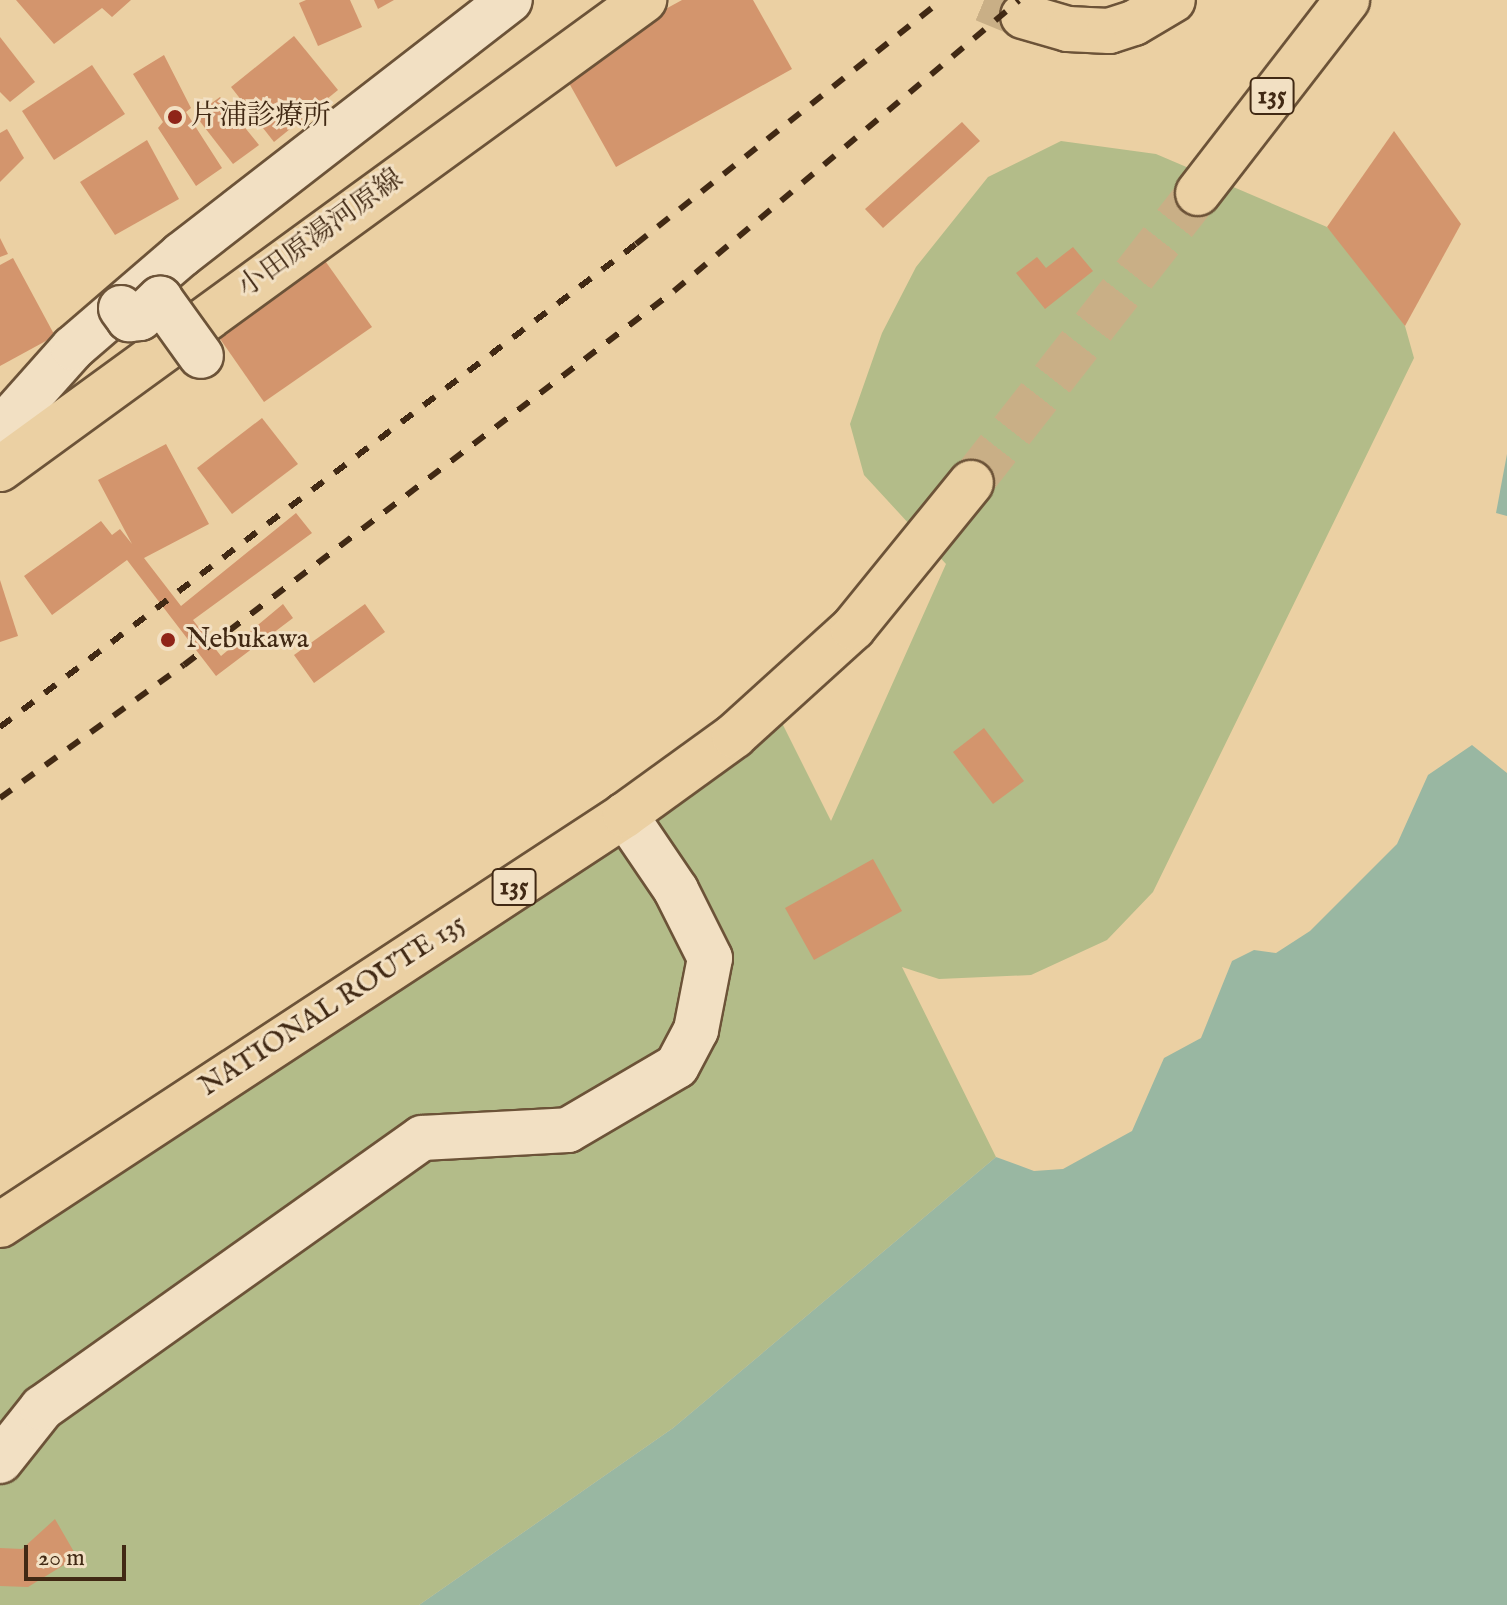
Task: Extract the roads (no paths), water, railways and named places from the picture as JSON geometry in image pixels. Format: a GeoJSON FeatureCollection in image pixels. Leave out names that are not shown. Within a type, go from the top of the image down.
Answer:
{"type":"FeatureCollection","features":[{"type":"Feature","properties":{"kind":"main road","name":"小田原湯河原線"},"geometry":{"type":"LineString","coordinates":[[0,469],[644,0]]}},
{"type":"Feature","properties":{"kind":"main road"},"geometry":{"type":"LineString","coordinates":[[1023,16],[1068,29],[1109,31],[1173,0]]}},
{"type":"Feature","properties":{"kind":"main road","name":"135"},"geometry":{"type":"LineString","coordinates":[[1198,193],[1347,0]]}},
{"type":"Feature","properties":{"kind":"main road","name":"NATIONAL ROUTE 135"},"geometry":{"type":"LineString","coordinates":[[0,1225],[625,815],[734,736],[826,654],[908,566],[971,483]]}},
{"type":"Feature","properties":{"kind":"street"},"geometry":{"type":"LineString","coordinates":[[0,430],[73,348],[510,0]]}},
{"type":"Feature","properties":{"kind":"street"},"geometry":{"type":"LineString","coordinates":[[121,308],[129,319],[140,318],[160,299],[201,356]]}},
{"type":"Feature","properties":{"kind":"street"},"geometry":{"type":"LineString","coordinates":[[0,1461],[42,1408],[422,1138],[568,1130],[677,1066],[696,1030],[710,958],[676,890],[625,815]]}},
{"type":"Feature","properties":{"kind":"tunnel"},"geometry":{"type":"LineString","coordinates":[[984,0],[1023,16]]}},
{"type":"Feature","properties":{"kind":"tunnel"},"geometry":{"type":"LineString","coordinates":[[971,483],[1198,193]]}},
{"type":"Feature","properties":{"kind":"railway"},"geometry":{"type":"LineString","coordinates":[[0,727],[636,244],[942,0]]}},
{"type":"Feature","properties":{"kind":"railway"},"geometry":{"type":"LineString","coordinates":[[0,798],[184,665],[674,291],[1019,0]]}},
{"type":"Feature","properties":{"kind":"place","name":"片浦診療所"},"geometry":{"type":"Point","coordinates":[175,117]}},
{"type":"Feature","properties":{"kind":"place","name":"Nebukawa"},"geometry":{"type":"Point","coordinates":[168,640]}}]}
